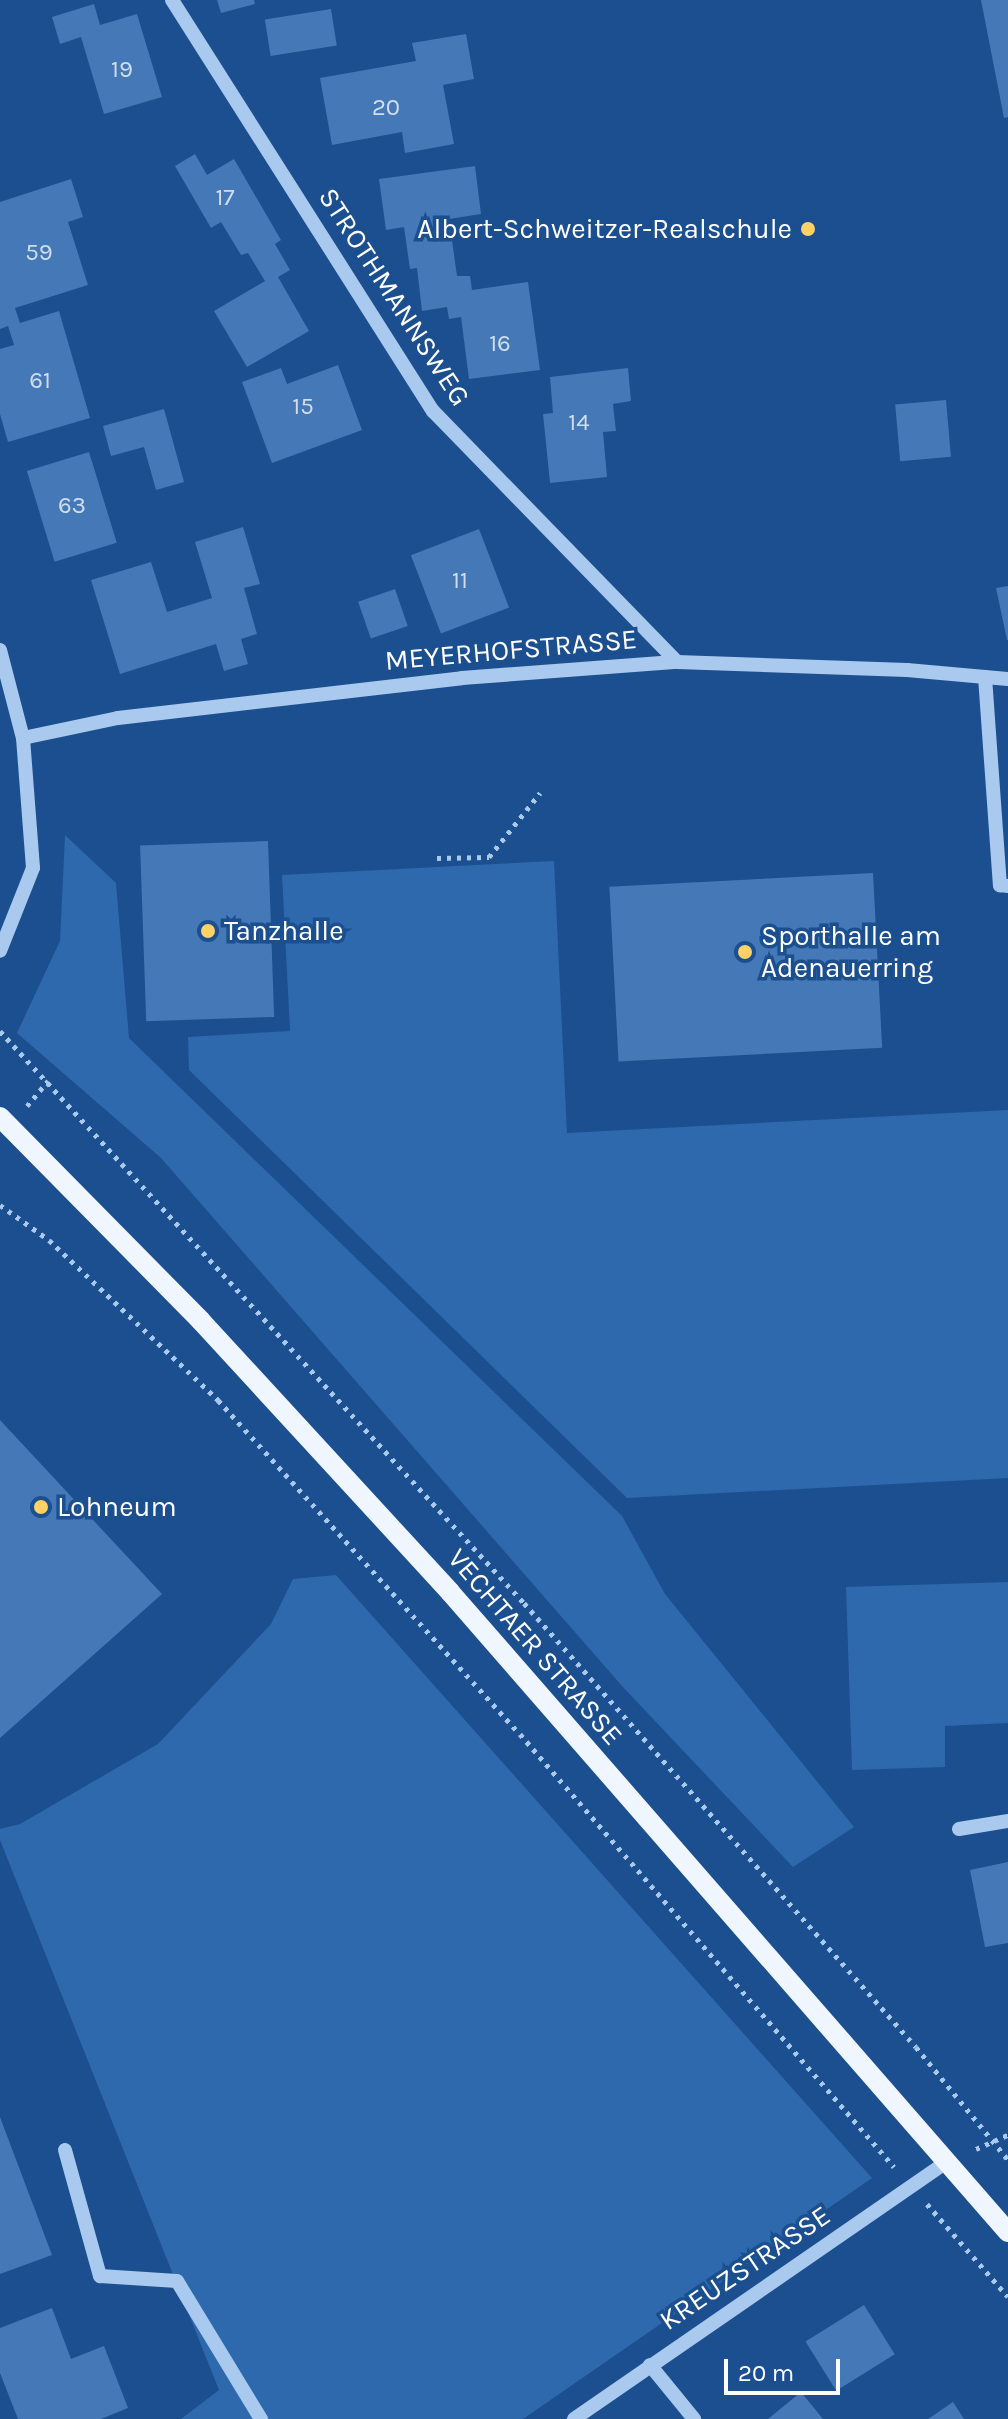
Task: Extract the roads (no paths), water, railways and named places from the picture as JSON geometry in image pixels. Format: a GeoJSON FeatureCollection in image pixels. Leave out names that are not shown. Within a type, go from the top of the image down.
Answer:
{"type":"FeatureCollection","features":[{"type":"Feature","properties":{"kind":"main road","name":"VECHTAER STRASSE"},"geometry":{"type":"LineString","coordinates":[[0,1117],[201,1321],[450,1592],[1008,2232]]}},
{"type":"Feature","properties":{"kind":"street","name":"STROTHMANNSWEG"},"geometry":{"type":"LineString","coordinates":[[172,0],[433,411],[677,662]]}},
{"type":"Feature","properties":{"kind":"street"},"geometry":{"type":"LineString","coordinates":[[0,650],[23,738],[33,868],[0,951]]}},
{"type":"Feature","properties":{"kind":"street","name":"MEYERHOFSTRASSE"},"geometry":{"type":"LineString","coordinates":[[23,738],[118,718],[431,681],[677,662],[1008,679]]}},
{"type":"Feature","properties":{"kind":"street"},"geometry":{"type":"LineString","coordinates":[[985,677],[1000,885],[1008,886]]}},
{"type":"Feature","properties":{"kind":"street"},"geometry":{"type":"LineString","coordinates":[[959,1829],[1008,1821]]}},
{"type":"Feature","properties":{"kind":"street"},"geometry":{"type":"LineString","coordinates":[[65,2150],[100,2276],[177,2281],[261,2419]]}},
{"type":"Feature","properties":{"kind":"street","name":"KREUZSTRASSE"},"geometry":{"type":"LineString","coordinates":[[574,2419],[947,2162]]}},
{"type":"Feature","properties":{"kind":"street"},"geometry":{"type":"LineString","coordinates":[[650,2365],[694,2419]]}},
{"type":"Feature","properties":{"kind":"place","name":"Albert-Schweitzer-Realschule"},"geometry":{"type":"Point","coordinates":[808,229]}},
{"type":"Feature","properties":{"kind":"place","name":"Tanzhalle"},"geometry":{"type":"Point","coordinates":[208,931]}},
{"type":"Feature","properties":{"kind":"place","name":"Sporthalle am Adenauerring"},"geometry":{"type":"Point","coordinates":[745,952]}},
{"type":"Feature","properties":{"kind":"place","name":"Lohneum"},"geometry":{"type":"Point","coordinates":[41,1507]}}]}
